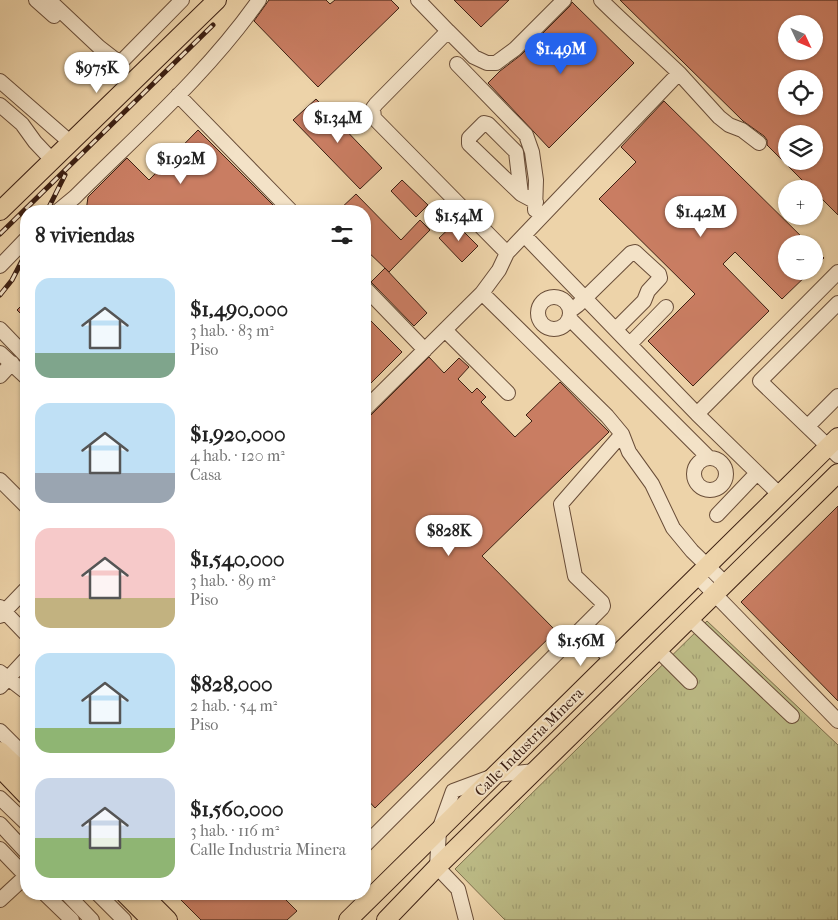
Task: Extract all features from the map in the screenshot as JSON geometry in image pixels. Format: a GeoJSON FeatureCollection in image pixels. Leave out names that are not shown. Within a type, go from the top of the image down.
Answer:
{"type":"FeatureCollection","features":[{"type":"Feature","properties":{"kind":"main road"},"geometry":{"type":"LineString","coordinates":[[0,211],[217,0]]}},
{"type":"Feature","properties":{"kind":"main road","name":"Calle Industria Minera"},"geometry":{"type":"LineString","coordinates":[[371,897],[779,494],[835,446]]}},
{"type":"Feature","properties":{"kind":"main road","name":"Calle Industria Minera"},"geometry":{"type":"LineString","coordinates":[[387,920],[437,867],[838,473]]}},
{"type":"Feature","properties":{"kind":"main road"},"geometry":{"type":"LineString","coordinates":[[2,748],[20,769]]}},
{"type":"Feature","properties":{"kind":"main road"},"geometry":{"type":"LineString","coordinates":[[2,748],[20,783]]}},
{"type":"Feature","properties":{"kind":"main road"},"geometry":{"type":"LineString","coordinates":[[130,900],[151,920]]}},
{"type":"Feature","properties":{"kind":"main road"},"geometry":{"type":"LineString","coordinates":[[148,900],[168,920]]}},
{"type":"Feature","properties":{"kind":"main road","name":"Calle Industria Minera"},"geometry":{"type":"LineString","coordinates":[[348,920],[368,900]]}},
{"type":"Feature","properties":{"kind":"street"},"geometry":{"type":"LineString","coordinates":[[36,0],[116,72]]}},
{"type":"Feature","properties":{"kind":"street"},"geometry":{"type":"LineString","coordinates":[[49,0],[115,60],[123,60],[182,0]]}},
{"type":"Feature","properties":{"kind":"street"},"geometry":{"type":"LineString","coordinates":[[65,205],[178,95],[234,35],[259,0]]}},
{"type":"Feature","properties":{"kind":"street"},"geometry":{"type":"LineString","coordinates":[[418,0],[474,57],[487,63],[496,63],[515,49],[564,0]]}},
{"type":"Feature","properties":{"kind":"street"},"geometry":{"type":"LineString","coordinates":[[600,0],[637,35],[652,46],[719,117],[729,125],[742,130],[759,143]]}},
{"type":"Feature","properties":{"kind":"street"},"geometry":{"type":"LineString","coordinates":[[448,31],[376,104],[374,118],[507,253]]}},
{"type":"Feature","properties":{"kind":"street"},"geometry":{"type":"LineString","coordinates":[[457,64],[526,135],[532,152],[536,180],[536,202],[529,230]]}},
{"type":"Feature","properties":{"kind":"street"},"geometry":{"type":"LineString","coordinates":[[371,403],[482,293],[494,277],[507,253],[679,73]]}},
{"type":"Feature","properties":{"kind":"street"},"geometry":{"type":"LineString","coordinates":[[0,81],[70,142]]}},
{"type":"Feature","properties":{"kind":"street"},"geometry":{"type":"LineString","coordinates":[[178,95],[285,205]]}},
{"type":"Feature","properties":{"kind":"street"},"geometry":{"type":"LineString","coordinates":[[0,106],[22,124],[35,142],[52,160]]}},
{"type":"Feature","properties":{"kind":"street"},"geometry":{"type":"LineString","coordinates":[[521,194],[516,152],[488,124],[484,123],[469,138],[468,142],[521,194],[536,202]]}},
{"type":"Feature","properties":{"kind":"street"},"geometry":{"type":"LineString","coordinates":[[529,230],[585,298],[697,414],[779,494]]}},
{"type":"Feature","properties":{"kind":"street"},"geometry":{"type":"LineString","coordinates":[[0,266],[20,246]]}},
{"type":"Feature","properties":{"kind":"street"},"geometry":{"type":"LineString","coordinates":[[616,329],[644,301],[648,291],[660,278],[659,274],[651,266],[637,253],[633,252],[570,315],[708,458]]}},
{"type":"Feature","properties":{"kind":"street"},"geometry":{"type":"LineString","coordinates":[[697,414],[838,272]]}},
{"type":"Feature","properties":{"kind":"street"},"geometry":{"type":"LineString","coordinates":[[482,293],[607,416],[622,434],[629,452],[652,484],[673,528],[702,571],[838,721]]}},
{"type":"Feature","properties":{"kind":"street"},"geometry":{"type":"LineString","coordinates":[[371,294],[425,350]]}},
{"type":"Feature","properties":{"kind":"street"},"geometry":{"type":"LineString","coordinates":[[835,446],[808,426],[760,381],[838,303]]}},
{"type":"Feature","properties":{"kind":"street"},"geometry":{"type":"LineString","coordinates":[[630,344],[666,307]]}},
{"type":"Feature","properties":{"kind":"street"},"geometry":{"type":"LineString","coordinates":[[0,329],[20,350]]}},
{"type":"Feature","properties":{"kind":"street"},"geometry":{"type":"LineString","coordinates":[[445,330],[508,392]]}},
{"type":"Feature","properties":{"kind":"street"},"geometry":{"type":"LineString","coordinates":[[0,353],[20,371]]}},
{"type":"Feature","properties":{"kind":"street"},"geometry":{"type":"LineString","coordinates":[[0,376],[12,363]]}},
{"type":"Feature","properties":{"kind":"street"},"geometry":{"type":"LineString","coordinates":[[808,426],[838,396]]}},
{"type":"Feature","properties":{"kind":"street"},"geometry":{"type":"LineString","coordinates":[[371,839],[603,606],[575,576],[561,504],[622,434]]}},
{"type":"Feature","properties":{"kind":"street"},"geometry":{"type":"LineString","coordinates":[[717,515],[757,474]]}},
{"type":"Feature","properties":{"kind":"street"},"geometry":{"type":"LineString","coordinates":[[0,480],[20,500]]}},
{"type":"Feature","properties":{"kind":"street"},"geometry":{"type":"LineString","coordinates":[[20,595],[1,612],[20,626]]}},
{"type":"Feature","properties":{"kind":"street"},"geometry":{"type":"LineString","coordinates":[[690,618],[792,716]]}},
{"type":"Feature","properties":{"kind":"street"},"geometry":{"type":"LineString","coordinates":[[581,630],[612,660]]}},
{"type":"Feature","properties":{"kind":"street"},"geometry":{"type":"LineString","coordinates":[[658,650],[690,682]]}},
{"type":"Feature","properties":{"kind":"street"},"geometry":{"type":"LineString","coordinates":[[20,664],[2,680],[20,689]]}},
{"type":"Feature","properties":{"kind":"street"},"geometry":{"type":"LineString","coordinates":[[2,748],[20,755]]}},
{"type":"Feature","properties":{"kind":"street"},"geometry":{"type":"LineString","coordinates":[[466,920],[458,889],[437,867],[439,830],[453,791],[496,775],[535,771]]}},
{"type":"Feature","properties":{"kind":"street"},"geometry":{"type":"LineString","coordinates":[[436,774],[453,791]]}},
{"type":"Feature","properties":{"kind":"street"},"geometry":{"type":"LineString","coordinates":[[0,798],[20,817]]}},
{"type":"Feature","properties":{"kind":"street"},"geometry":{"type":"LineString","coordinates":[[0,824],[20,846]]}},
{"type":"Feature","properties":{"kind":"street"},"geometry":{"type":"LineString","coordinates":[[0,849],[20,870]]}},
{"type":"Feature","properties":{"kind":"street"},"geometry":{"type":"LineString","coordinates":[[0,900],[20,882]]}},
{"type":"Feature","properties":{"kind":"street"},"geometry":{"type":"LineString","coordinates":[[51,900],[72,920]]}},
{"type":"Feature","properties":{"kind":"street"},"geometry":{"type":"LineString","coordinates":[[73,900],[92,920]]}},
{"type":"Feature","properties":{"kind":"street"},"geometry":{"type":"LineString","coordinates":[[104,900],[124,920]]}},
{"type":"Feature","properties":{"kind":"green space"},"geometry":{"type":"Polygon","coordinates":[[[707,621],[838,745],[838,920],[505,920],[455,869],[707,621]]]}},
{"type":"Feature","properties":{"kind":"building"},"geometry":{"type":"Polygon","coordinates":[[[269,0],[326,0],[330,4],[335,0],[391,0],[399,8],[318,87],[254,21],[269,0]]]}},
{"type":"Feature","properties":{"kind":"building"},"geometry":{"type":"Polygon","coordinates":[[[454,0],[509,0],[481,27],[454,0]]]}},
{"type":"Feature","properties":{"kind":"building"},"geometry":{"type":"Polygon","coordinates":[[[620,0],[838,0],[838,215],[823,200],[823,180],[802,180],[792,170],[823,170],[823,125],[778,125],[778,156],[767,145],[767,140],[743,121],[620,0]]]}},
{"type":"Feature","properties":{"kind":"building"},"geometry":{"type":"Polygon","coordinates":[[[572,2],[634,63],[549,148],[488,83],[521,55],[572,2]]]}},
{"type":"Feature","properties":{"kind":"building"},"geometry":{"type":"Polygon","coordinates":[[[316,99],[382,168],[360,189],[293,120],[316,99]]]}},
{"type":"Feature","properties":{"kind":"building"},"geometry":{"type":"Polygon","coordinates":[[[664,101],[778,213],[778,225],[790,225],[800,235],[778,235],[778,280],[802,280],[782,299],[735,252],[723,264],[769,311],[693,386],[648,341],[695,294],[599,199],[636,162],[621,147],[664,101]]]}},
{"type":"Feature","properties":{"kind":"building"},"geometry":{"type":"Polygon","coordinates":[[[198,130],[273,205],[87,205],[88,197],[127,158],[149,180],[198,130]]]}},
{"type":"Feature","properties":{"kind":"building"},"geometry":{"type":"Polygon","coordinates":[[[402,180],[428,205],[416,217],[391,191],[402,180]]]}},
{"type":"Feature","properties":{"kind":"building"},"geometry":{"type":"Polygon","coordinates":[[[356,194],[367,205],[344,205],[356,194]]]}},
{"type":"Feature","properties":{"kind":"building"},"geometry":{"type":"Polygon","coordinates":[[[371,209],[401,240],[420,220],[430,230],[389,272],[371,255],[371,209]]]}},
{"type":"Feature","properties":{"kind":"building"},"geometry":{"type":"Polygon","coordinates":[[[455,223],[478,246],[462,262],[439,238],[455,223]]]}},
{"type":"Feature","properties":{"kind":"building"},"geometry":{"type":"Polygon","coordinates":[[[385,268],[427,313],[414,326],[371,282],[385,268]]]}},
{"type":"Feature","properties":{"kind":"building"},"geometry":{"type":"Polygon","coordinates":[[[371,321],[402,352],[371,383],[371,321]]]}},
{"type":"Feature","properties":{"kind":"building"},"geometry":{"type":"Polygon","coordinates":[[[429,357],[444,373],[459,358],[469,367],[458,379],[472,393],[477,388],[486,397],[481,402],[515,437],[532,421],[526,415],[560,382],[609,432],[482,556],[556,631],[375,808],[371,804],[371,415],[429,357]]]}},
{"type":"Feature","properties":{"kind":"building"},"geometry":{"type":"Polygon","coordinates":[[[838,506],[838,701],[741,602],[838,506]]]}},
{"type":"Feature","properties":{"kind":"building"},"geometry":{"type":"Polygon","coordinates":[[[181,900],[286,900],[297,911],[287,920],[201,920],[181,900]]]}},
{"type":"Feature","properties":{"kind":"railway"},"geometry":{"type":"LineString","coordinates":[[30,205],[213,25]]}},
{"type":"Feature","properties":{"kind":"railway"},"geometry":{"type":"LineString","coordinates":[[50,205],[65,175]]}},
{"type":"Feature","properties":{"kind":"railway"},"geometry":{"type":"LineString","coordinates":[[0,234],[20,214]]}},
{"type":"Feature","properties":{"kind":"railway"},"geometry":{"type":"LineString","coordinates":[[0,295],[12,280],[20,265]]}}]}
